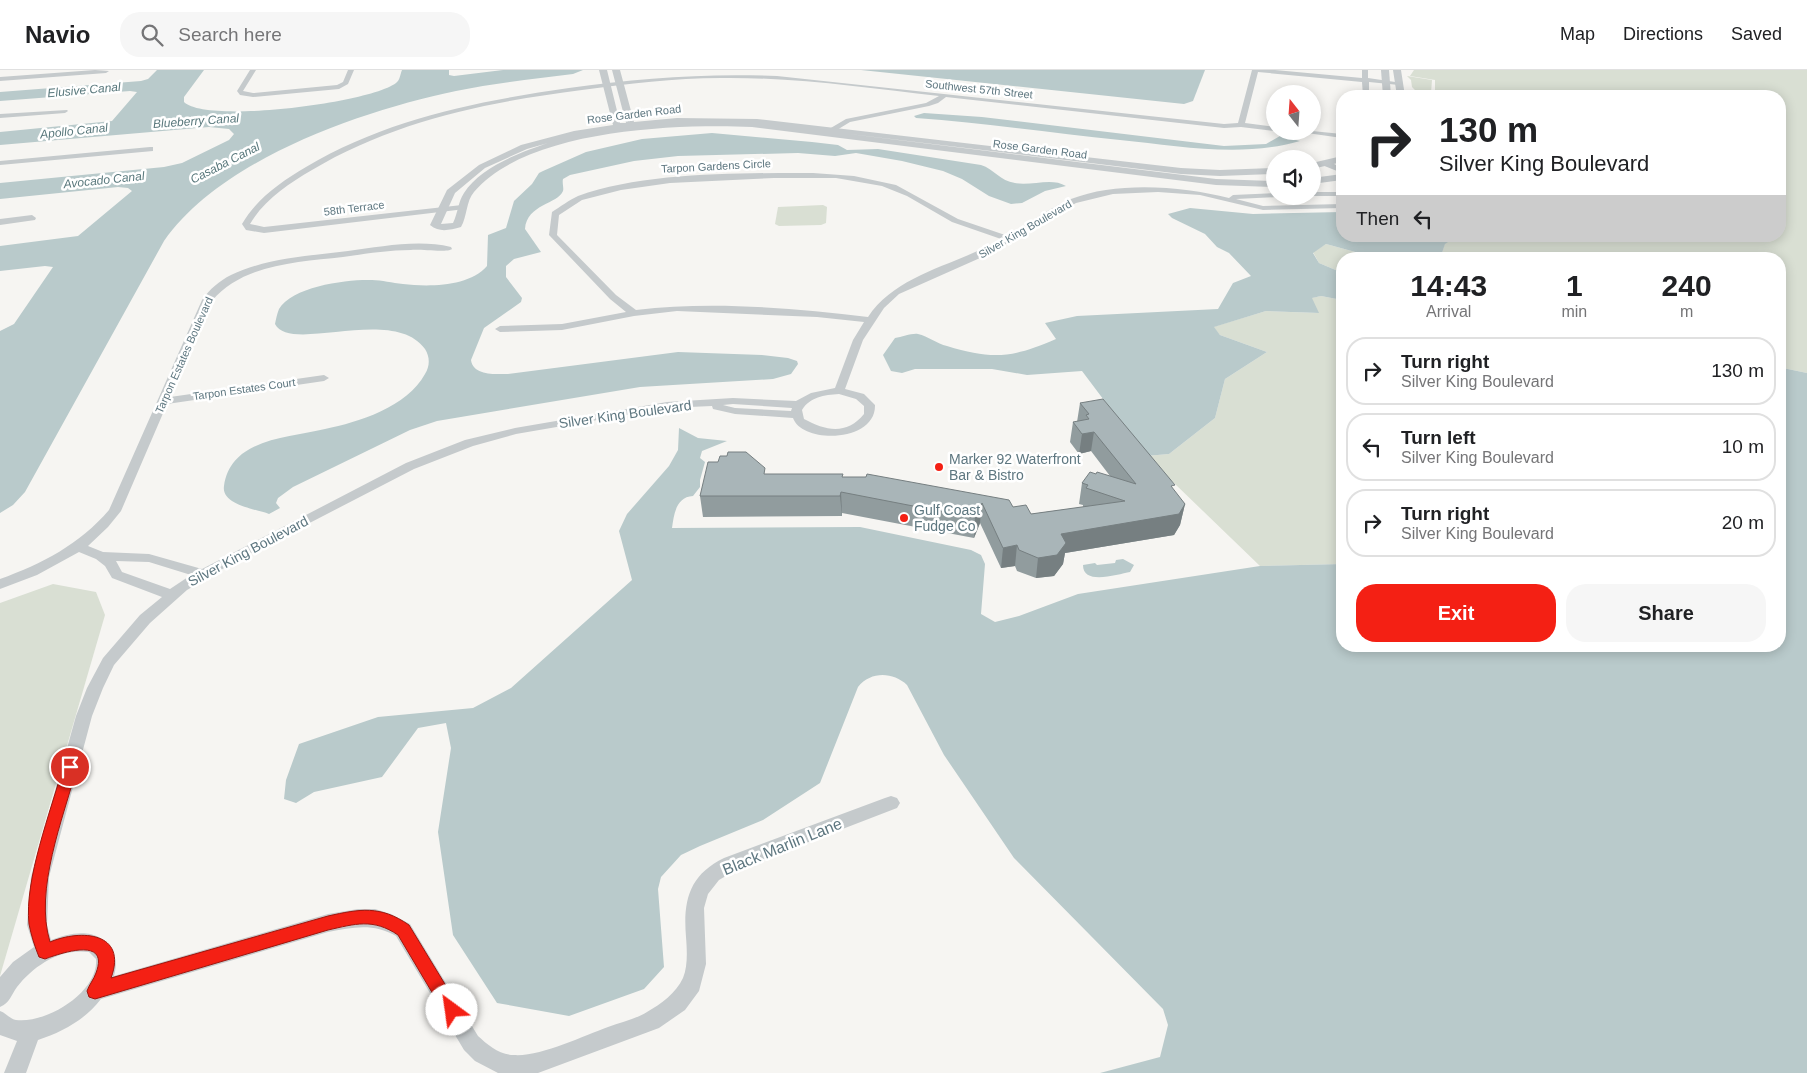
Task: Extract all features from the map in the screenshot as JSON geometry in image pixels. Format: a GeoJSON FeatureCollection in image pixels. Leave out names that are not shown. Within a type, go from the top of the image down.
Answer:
{"type":"FeatureCollection","features":[{"type":"Feature","properties":{"kind":"street"},"geometry":{"type":"LineString","coordinates":[[253,70],[240,91],[242,94],[292,92],[342,86],[346,83],[351,70]]}},
{"type":"Feature","properties":{"kind":"street"},"geometry":{"type":"LineString","coordinates":[[603,70],[617,127]]}},
{"type":"Feature","properties":{"kind":"street"},"geometry":{"type":"LineString","coordinates":[[616,70],[631,125]]}},
{"type":"Feature","properties":{"kind":"street"},"geometry":{"type":"LineString","coordinates":[[1241,125],[1255,70],[1399,84]]}},
{"type":"Feature","properties":{"kind":"street"},"geometry":{"type":"LineString","coordinates":[[1366,70],[1366,90]]}},
{"type":"Feature","properties":{"kind":"street"},"geometry":{"type":"LineString","coordinates":[[1385,70],[1387,90]]}},
{"type":"Feature","properties":{"kind":"street"},"geometry":{"type":"LineString","coordinates":[[1397,70],[1400,90]]}},
{"type":"Feature","properties":{"kind":"street"},"geometry":{"type":"LineString","coordinates":[[0,79],[106,71]]}},
{"type":"Feature","properties":{"kind":"street","name":"Southwest 57th Street"},"geometry":{"type":"LineString","coordinates":[[249,228],[246,224],[248,220],[278,190],[320,162],[373,136],[412,122],[474,105],[618,83],[683,77],[772,77],[1217,125],[1266,128]]}},
{"type":"Feature","properties":{"kind":"street"},"geometry":{"type":"LineString","coordinates":[[829,132],[848,120],[927,105],[936,102],[944,95]]}},
{"type":"Feature","properties":{"kind":"street"},"geometry":{"type":"LineString","coordinates":[[0,116],[66,111]]}},
{"type":"Feature","properties":{"kind":"street","name":"Rose Garden Road"},"geometry":{"type":"LineString","coordinates":[[617,127],[563,142],[515,160],[496,170],[468,195],[462,207],[458,225],[447,228],[439,228],[435,225],[439,210],[448,195],[458,184],[500,158],[545,141],[617,127],[631,125],[720,123],[829,132],[1162,170],[1220,173],[1266,171]]}},
{"type":"Feature","properties":{"kind":"street","name":"Rose Garden Road"},"geometry":{"type":"LineString","coordinates":[[829,132],[1216,182],[1266,184]]}},
{"type":"Feature","properties":{"kind":"street"},"geometry":{"type":"LineString","coordinates":[[1321,134],[1336,135]]}},
{"type":"Feature","properties":{"kind":"street"},"geometry":{"type":"LineString","coordinates":[[0,163],[150,149]]}},
{"type":"Feature","properties":{"kind":"street"},"geometry":{"type":"LineString","coordinates":[[1321,165],[1336,162]]}},
{"type":"Feature","properties":{"kind":"street"},"geometry":{"type":"LineString","coordinates":[[1325,164],[1336,169]]}},
{"type":"Feature","properties":{"kind":"street","name":"Tarpon Gardens Circle"},"geometry":{"type":"LineString","coordinates":[[634,313],[613,297],[553,234],[550,228],[551,219],[569,203],[585,196],[674,179],[756,175],[836,176],[886,184],[907,192],[949,218],[1009,239]]}},
{"type":"Feature","properties":{"kind":"street"},"geometry":{"type":"LineString","coordinates":[[1321,180],[1336,178]]}},
{"type":"Feature","properties":{"kind":"street","name":"Silver King Boulevard"},"geometry":{"type":"LineString","coordinates":[[840,391],[858,340],[880,306],[896,292],[986,252],[1064,204],[1098,194],[1158,190],[1218,196],[1264,196]]}},
{"type":"Feature","properties":{"kind":"street"},"geometry":{"type":"LineString","coordinates":[[1322,194],[1336,194]]}},
{"type":"Feature","properties":{"kind":"street"},"geometry":{"type":"LineString","coordinates":[[1322,194],[1336,204]]}},
{"type":"Feature","properties":{"kind":"street","name":"Silver King Boulevard"},"geometry":{"type":"LineString","coordinates":[[1218,196],[1248,206],[1275,208],[1336,206]]}},
{"type":"Feature","properties":{"kind":"street"},"geometry":{"type":"LineString","coordinates":[[1264,196],[1275,208]]}},
{"type":"Feature","properties":{"kind":"street","name":"58th Terrace"},"geometry":{"type":"LineString","coordinates":[[249,228],[264,230],[462,207]]}},
{"type":"Feature","properties":{"kind":"street"},"geometry":{"type":"LineString","coordinates":[[0,222],[32,218]]}},
{"type":"Feature","properties":{"kind":"street","name":"Tarpon Estates Boulevard"},"geometry":{"type":"LineString","coordinates":[[0,584],[48,565],[78,547],[94,534],[115,511],[210,295],[217,287],[232,278],[262,266],[289,261],[397,248],[429,246],[448,249]]}},
{"type":"Feature","properties":{"kind":"street"},"geometry":{"type":"LineString","coordinates":[[500,329],[562,326],[634,313],[677,308],[816,314],[870,320]]}},
{"type":"Feature","properties":{"kind":"street","name":"Tarpon Estates Court"},"geometry":{"type":"LineString","coordinates":[[163,401],[324,378]]}},
{"type":"Feature","properties":{"kind":"street"},"geometry":{"type":"LineString","coordinates":[[840,391],[858,395],[870,404],[872,410],[866,422],[848,431],[824,432],[805,426],[799,421],[798,410],[815,394],[840,391]]}},
{"type":"Feature","properties":{"kind":"street","name":"Silver King Boulevard"},"geometry":{"type":"LineString","coordinates":[[45,951],[37,925],[36,906],[40,876],[84,716],[108,662],[145,619],[172,595],[203,574],[410,466],[469,443],[515,431],[649,408],[701,403],[735,411],[798,410]]}},
{"type":"Feature","properties":{"kind":"street"},"geometry":{"type":"LineString","coordinates":[[78,547],[101,556],[110,563],[117,576],[172,595]]}},
{"type":"Feature","properties":{"kind":"street"},"geometry":{"type":"LineString","coordinates":[[101,556],[149,558],[203,574]]}},
{"type":"Feature","properties":{"kind":"street","name":"Black Marlin Lane"},"geometry":{"type":"LineString","coordinates":[[95,991],[328,923],[355,917],[374,916],[392,922],[403,930],[471,1042],[482,1054],[498,1062],[513,1066],[540,1062],[652,1020],[668,1012],[683,998],[692,985],[698,959],[693,914],[696,900],[703,885],[713,874],[730,864],[891,803]]}},
{"type":"Feature","properties":{"kind":"street"},"geometry":{"type":"LineString","coordinates":[[0,997],[13,976],[28,962],[45,951],[64,944],[80,941],[94,944],[103,950],[106,962],[104,975],[95,991],[83,1005],[66,1017],[49,1026],[31,1031],[15,1031],[4,1026],[0,1021]]}},
{"type":"Feature","properties":{"kind":"street"},"geometry":{"type":"LineString","coordinates":[[15,1073],[31,1031]]}},
{"type":"Feature","properties":{"kind":"shaded area"},"geometry":{"type":"Polygon","coordinates":[[[1414,70],[1807,70],[1807,373],[1786,369],[1786,252],[1442,252],[1447,242],[1786,242],[1786,90],[1435,90],[1435,80],[1410,76],[1414,70]]]}},
{"type":"Feature","properties":{"kind":"shaded area"},"geometry":{"type":"Polygon","coordinates":[[[1407,76],[1432,80],[1431,90],[1415,90],[1412,87],[1411,80],[1407,76]]]}},
{"type":"Feature","properties":{"kind":"shaded area"},"geometry":{"type":"Polygon","coordinates":[[[823,205],[827,207],[826,223],[821,225],[779,226],[775,224],[778,207],[823,205]]]}},
{"type":"Feature","properties":{"kind":"shaded area"},"geometry":{"type":"Polygon","coordinates":[[[1326,244],[1355,252],[1336,252],[1336,270],[1319,263],[1313,252],[1326,244]]]}},
{"type":"Feature","properties":{"kind":"shaded area"},"geometry":{"type":"Polygon","coordinates":[[[1321,296],[1336,299],[1336,564],[1260,566],[1146,456],[1169,454],[1215,418],[1225,379],[1267,352],[1220,335],[1213,327],[1266,311],[1318,313],[1311,298],[1321,296]]]}},
{"type":"Feature","properties":{"kind":"shaded area"},"geometry":{"type":"Polygon","coordinates":[[[53,584],[96,592],[105,615],[0,976],[0,603],[53,584]]]}},
{"type":"Feature","properties":{"kind":"water"},"geometry":{"type":"Polygon","coordinates":[[[157,70],[204,70],[184,97],[184,102],[198,108],[223,111],[254,111],[323,104],[355,98],[396,83],[402,70],[449,70],[449,75],[454,76],[503,70],[583,70],[573,74],[499,83],[456,91],[378,111],[296,143],[256,163],[220,186],[189,212],[164,241],[25,492],[13,505],[0,513],[0,331],[14,324],[53,267],[45,266],[0,271],[0,246],[78,236],[132,191],[128,188],[118,187],[0,199],[0,183],[164,167],[182,163],[229,140],[234,134],[229,129],[209,127],[0,145],[0,132],[112,121],[137,92],[0,101],[0,92],[141,81],[148,79],[157,70]]]}},
{"type":"Feature","properties":{"kind":"water"},"geometry":{"type":"Polygon","coordinates":[[[861,70],[1205,70],[1193,101],[1184,104],[861,70]]]}},
{"type":"Feature","properties":{"kind":"water"},"geometry":{"type":"Polygon","coordinates":[[[924,113],[982,117],[1224,146],[1266,144],[1273,140],[1300,141],[1255,149],[1210,149],[916,118],[914,116],[924,113]]]}},
{"type":"Feature","properties":{"kind":"water"},"geometry":{"type":"Polygon","coordinates":[[[712,133],[838,145],[847,150],[878,149],[981,165],[1005,180],[1015,183],[1055,182],[1066,186],[1045,191],[1022,203],[1011,204],[989,196],[962,179],[943,171],[856,153],[835,156],[798,153],[678,156],[634,161],[570,175],[563,179],[563,191],[560,195],[537,209],[527,221],[525,229],[541,252],[514,259],[506,266],[506,277],[522,298],[521,302],[484,328],[471,360],[476,369],[486,373],[508,374],[678,352],[762,355],[788,358],[797,361],[798,364],[791,374],[773,379],[640,387],[437,421],[410,430],[293,487],[278,498],[276,503],[280,508],[269,514],[233,502],[228,498],[224,486],[229,470],[238,458],[249,449],[279,438],[352,422],[381,411],[407,396],[417,386],[429,365],[429,358],[425,349],[410,337],[390,331],[367,330],[300,334],[284,332],[275,324],[279,309],[286,301],[308,289],[350,281],[376,280],[399,284],[436,285],[459,282],[470,278],[487,266],[488,235],[506,228],[514,201],[532,184],[539,173],[586,152],[642,139],[712,133]]]}},
{"type":"Feature","properties":{"kind":"water"},"geometry":{"type":"Polygon","coordinates":[[[1190,208],[1253,214],[1336,212],[1336,242],[1448,242],[1445,244],[1442,252],[1355,252],[1326,244],[1313,253],[1319,263],[1336,270],[1336,299],[1321,296],[1312,298],[1319,313],[1266,311],[1214,327],[1220,335],[1267,352],[1225,379],[1215,418],[1169,454],[1146,456],[1082,371],[1027,375],[992,369],[915,369],[902,373],[891,371],[883,355],[895,338],[910,335],[922,335],[943,345],[963,350],[990,355],[1002,355],[1027,350],[1056,339],[1045,323],[1077,316],[1218,309],[1233,283],[1251,276],[1229,253],[1217,247],[1205,234],[1172,218],[1168,214],[1190,208]]]}},
{"type":"Feature","properties":{"kind":"water"},"geometry":{"type":"Polygon","coordinates":[[[1786,369],[1807,373],[1807,1073],[1100,1073],[1160,1057],[1168,1025],[1163,1009],[1014,858],[944,755],[907,685],[889,676],[882,675],[869,678],[858,687],[820,783],[763,820],[681,855],[661,877],[658,889],[664,967],[644,989],[569,1016],[497,1003],[453,935],[438,832],[451,748],[446,723],[418,728],[382,777],[314,792],[296,803],[284,799],[286,780],[299,744],[378,717],[473,708],[511,688],[632,580],[619,531],[627,514],[669,466],[678,450],[679,428],[698,438],[727,441],[702,451],[700,458],[705,462],[700,487],[693,496],[683,499],[679,503],[672,528],[860,527],[971,550],[981,555],[985,564],[981,614],[995,622],[1019,616],[1078,594],[1260,566],[1336,564],[1336,652],[1786,652],[1786,369]]]}},
{"type":"Feature","properties":{"kind":"water"},"geometry":{"type":"Polygon","coordinates":[[[1123,559],[1134,565],[1130,572],[1110,576],[1095,577],[1089,575],[1083,565],[1115,563],[1116,560],[1123,559]]]}},
{"type":"Feature","properties":{"kind":"building"},"geometry":{"type":"Polygon","coordinates":[[[1103,399],[1175,485],[1171,486],[1185,504],[1179,514],[1061,534],[1066,543],[1057,555],[1038,558],[1019,550],[1017,545],[1003,548],[982,503],[975,518],[841,492],[840,496],[700,496],[708,462],[718,462],[720,456],[727,456],[728,452],[746,452],[765,468],[764,474],[843,474],[842,477],[866,477],[867,474],[1009,500],[1013,507],[1026,505],[1031,514],[1125,501],[1086,488],[1088,485],[1082,483],[1090,472],[1096,474],[1097,472],[1136,484],[1094,432],[1082,434],[1073,422],[1089,419],[1086,415],[1089,414],[1080,403],[1103,399]]]}},
{"type":"Feature","properties":{"kind":"place","name":"Marker 92 Waterfront Bar & Bistro"},"geometry":{"type":"Point","coordinates":[939,467]}},
{"type":"Feature","properties":{"kind":"place","name":"Gulf Coast Fudge Co"},"geometry":{"type":"Point","coordinates":[904,518]}},
{"type":"Feature","properties":{"kind":"route"},"geometry":{"type":"LineString","coordinates":[[70,767],[40,876],[36,906],[37,925],[45,951],[64,944],[80,941],[94,944],[103,950],[106,962],[104,975],[95,991],[328,923],[355,917],[374,916],[392,922],[403,930],[452,1010]]}},
{"type":"Feature","properties":{"kind":"water label","name":"Elusive Canal"},"geometry":{"type":"Point","coordinates":[84,90]}},
{"type":"Feature","properties":{"kind":"water label","name":"Blueberry Canal"},"geometry":{"type":"Point","coordinates":[196,121]}},
{"type":"Feature","properties":{"kind":"water label","name":"Apollo Canal"},"geometry":{"type":"Point","coordinates":[74,131]}},
{"type":"Feature","properties":{"kind":"water label","name":"Casaba Canal"},"geometry":{"type":"Point","coordinates":[225,163]}},
{"type":"Feature","properties":{"kind":"water label","name":"Avocado Canal"},"geometry":{"type":"Point","coordinates":[104,180]}}]}
